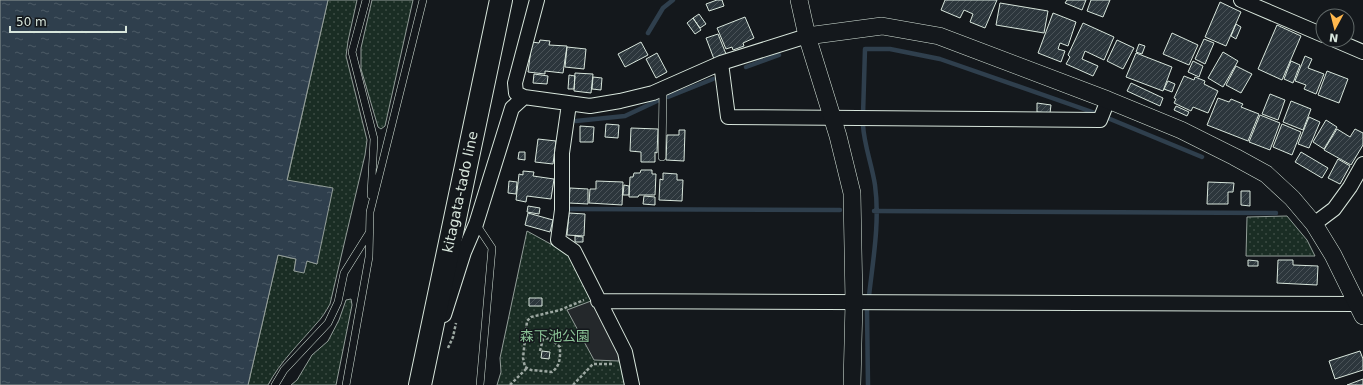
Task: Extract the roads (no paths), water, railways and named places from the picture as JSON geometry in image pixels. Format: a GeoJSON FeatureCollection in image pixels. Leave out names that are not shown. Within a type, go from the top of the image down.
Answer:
{"type":"FeatureCollection","features":[{"type":"Feature","properties":{"kind":"main road","name":"kitagata-tado line"},"geometry":{"type":"LineString","coordinates":[[420,381],[501,0]]}},
{"type":"Feature","properties":{"kind":"street"},"geometry":{"type":"LineString","coordinates":[[537,0],[515,83],[516,93],[524,97],[590,106],[653,93],[721,63],[806,36],[882,26],[940,36],[1108,100],[1181,130],[1235,156],[1266,174],[1292,198],[1314,224],[1333,255],[1360,310],[597,298]]}},
{"type":"Feature","properties":{"kind":"street"},"geometry":{"type":"LineString","coordinates":[[799,0],[806,36],[833,119],[852,193],[854,302],[852,385]]}},
{"type":"Feature","properties":{"kind":"street"},"geometry":{"type":"LineString","coordinates":[[1240,0],[1315,32]]}},
{"type":"Feature","properties":{"kind":"street"},"geometry":{"type":"LineString","coordinates":[[1354,48],[1363,52]]}},
{"type":"Feature","properties":{"kind":"street"},"geometry":{"type":"LineString","coordinates":[[721,63],[728,117],[1100,120],[1108,100]]}},
{"type":"Feature","properties":{"kind":"street"},"geometry":{"type":"LineString","coordinates":[[420,381],[439,331],[464,252],[476,224],[512,108],[524,97]]}},
{"type":"Feature","properties":{"kind":"street"},"geometry":{"type":"LineString","coordinates":[[569,104],[562,153],[562,210],[558,240],[574,251],[625,352],[632,385]]}},
{"type":"Feature","properties":{"kind":"street"},"geometry":{"type":"LineString","coordinates":[[1314,224],[1334,209],[1350,187],[1363,164]]}},
{"type":"Feature","properties":{"kind":"lane"},"geometry":{"type":"LineString","coordinates":[[346,385],[369,257],[374,139],[352,52],[366,0]]}},
{"type":"Feature","properties":{"kind":"lane"},"geometry":{"type":"LineString","coordinates":[[370,212],[423,0]]}},
{"type":"Feature","properties":{"kind":"lane"},"geometry":{"type":"LineString","coordinates":[[662,157],[663,88]]}},
{"type":"Feature","properties":{"kind":"lane"},"geometry":{"type":"LineString","coordinates":[[476,224],[492,248],[480,385]]}},
{"type":"Feature","properties":{"kind":"lane"},"geometry":{"type":"LineString","coordinates":[[275,385],[284,370],[328,323],[338,302],[344,273],[369,232]]}},
{"type":"Feature","properties":{"kind":"water"},"geometry":{"type":"Polygon","coordinates":[[[0,0],[328,0],[287,180],[333,188],[317,264],[307,261],[304,273],[294,271],[296,259],[278,255],[248,385],[0,385],[0,0]]]}},
{"type":"Feature","properties":{"kind":"waterway"},"geometry":{"type":"LineString","coordinates":[[648,33],[663,8],[673,0]]}},
{"type":"Feature","properties":{"kind":"waterway"},"geometry":{"type":"LineString","coordinates":[[863,115],[865,49],[890,49],[940,59],[1095,113]]}},
{"type":"Feature","properties":{"kind":"waterway"},"geometry":{"type":"LineString","coordinates":[[746,67],[779,55]]}},
{"type":"Feature","properties":{"kind":"waterway"},"geometry":{"type":"LineString","coordinates":[[668,97],[713,79]]}},
{"type":"Feature","properties":{"kind":"waterway"},"geometry":{"type":"LineString","coordinates":[[576,121],[625,116],[657,101]]}},
{"type":"Feature","properties":{"kind":"waterway"},"geometry":{"type":"LineString","coordinates":[[1110,119],[1202,157]]}},
{"type":"Feature","properties":{"kind":"waterway"},"geometry":{"type":"LineString","coordinates":[[863,125],[874,178],[877,212],[869,296]]}},
{"type":"Feature","properties":{"kind":"waterway"},"geometry":{"type":"LineString","coordinates":[[568,209],[840,210]]}},
{"type":"Feature","properties":{"kind":"waterway"},"geometry":{"type":"LineString","coordinates":[[874,211],[1276,213]]}},
{"type":"Feature","properties":{"kind":"waterway"},"geometry":{"type":"LineString","coordinates":[[867,310],[868,385]]}},
{"type":"Feature","properties":{"kind":"park label","name":"森下池公園"},"geometry":{"type":"Point","coordinates":[555,336]}}]}
